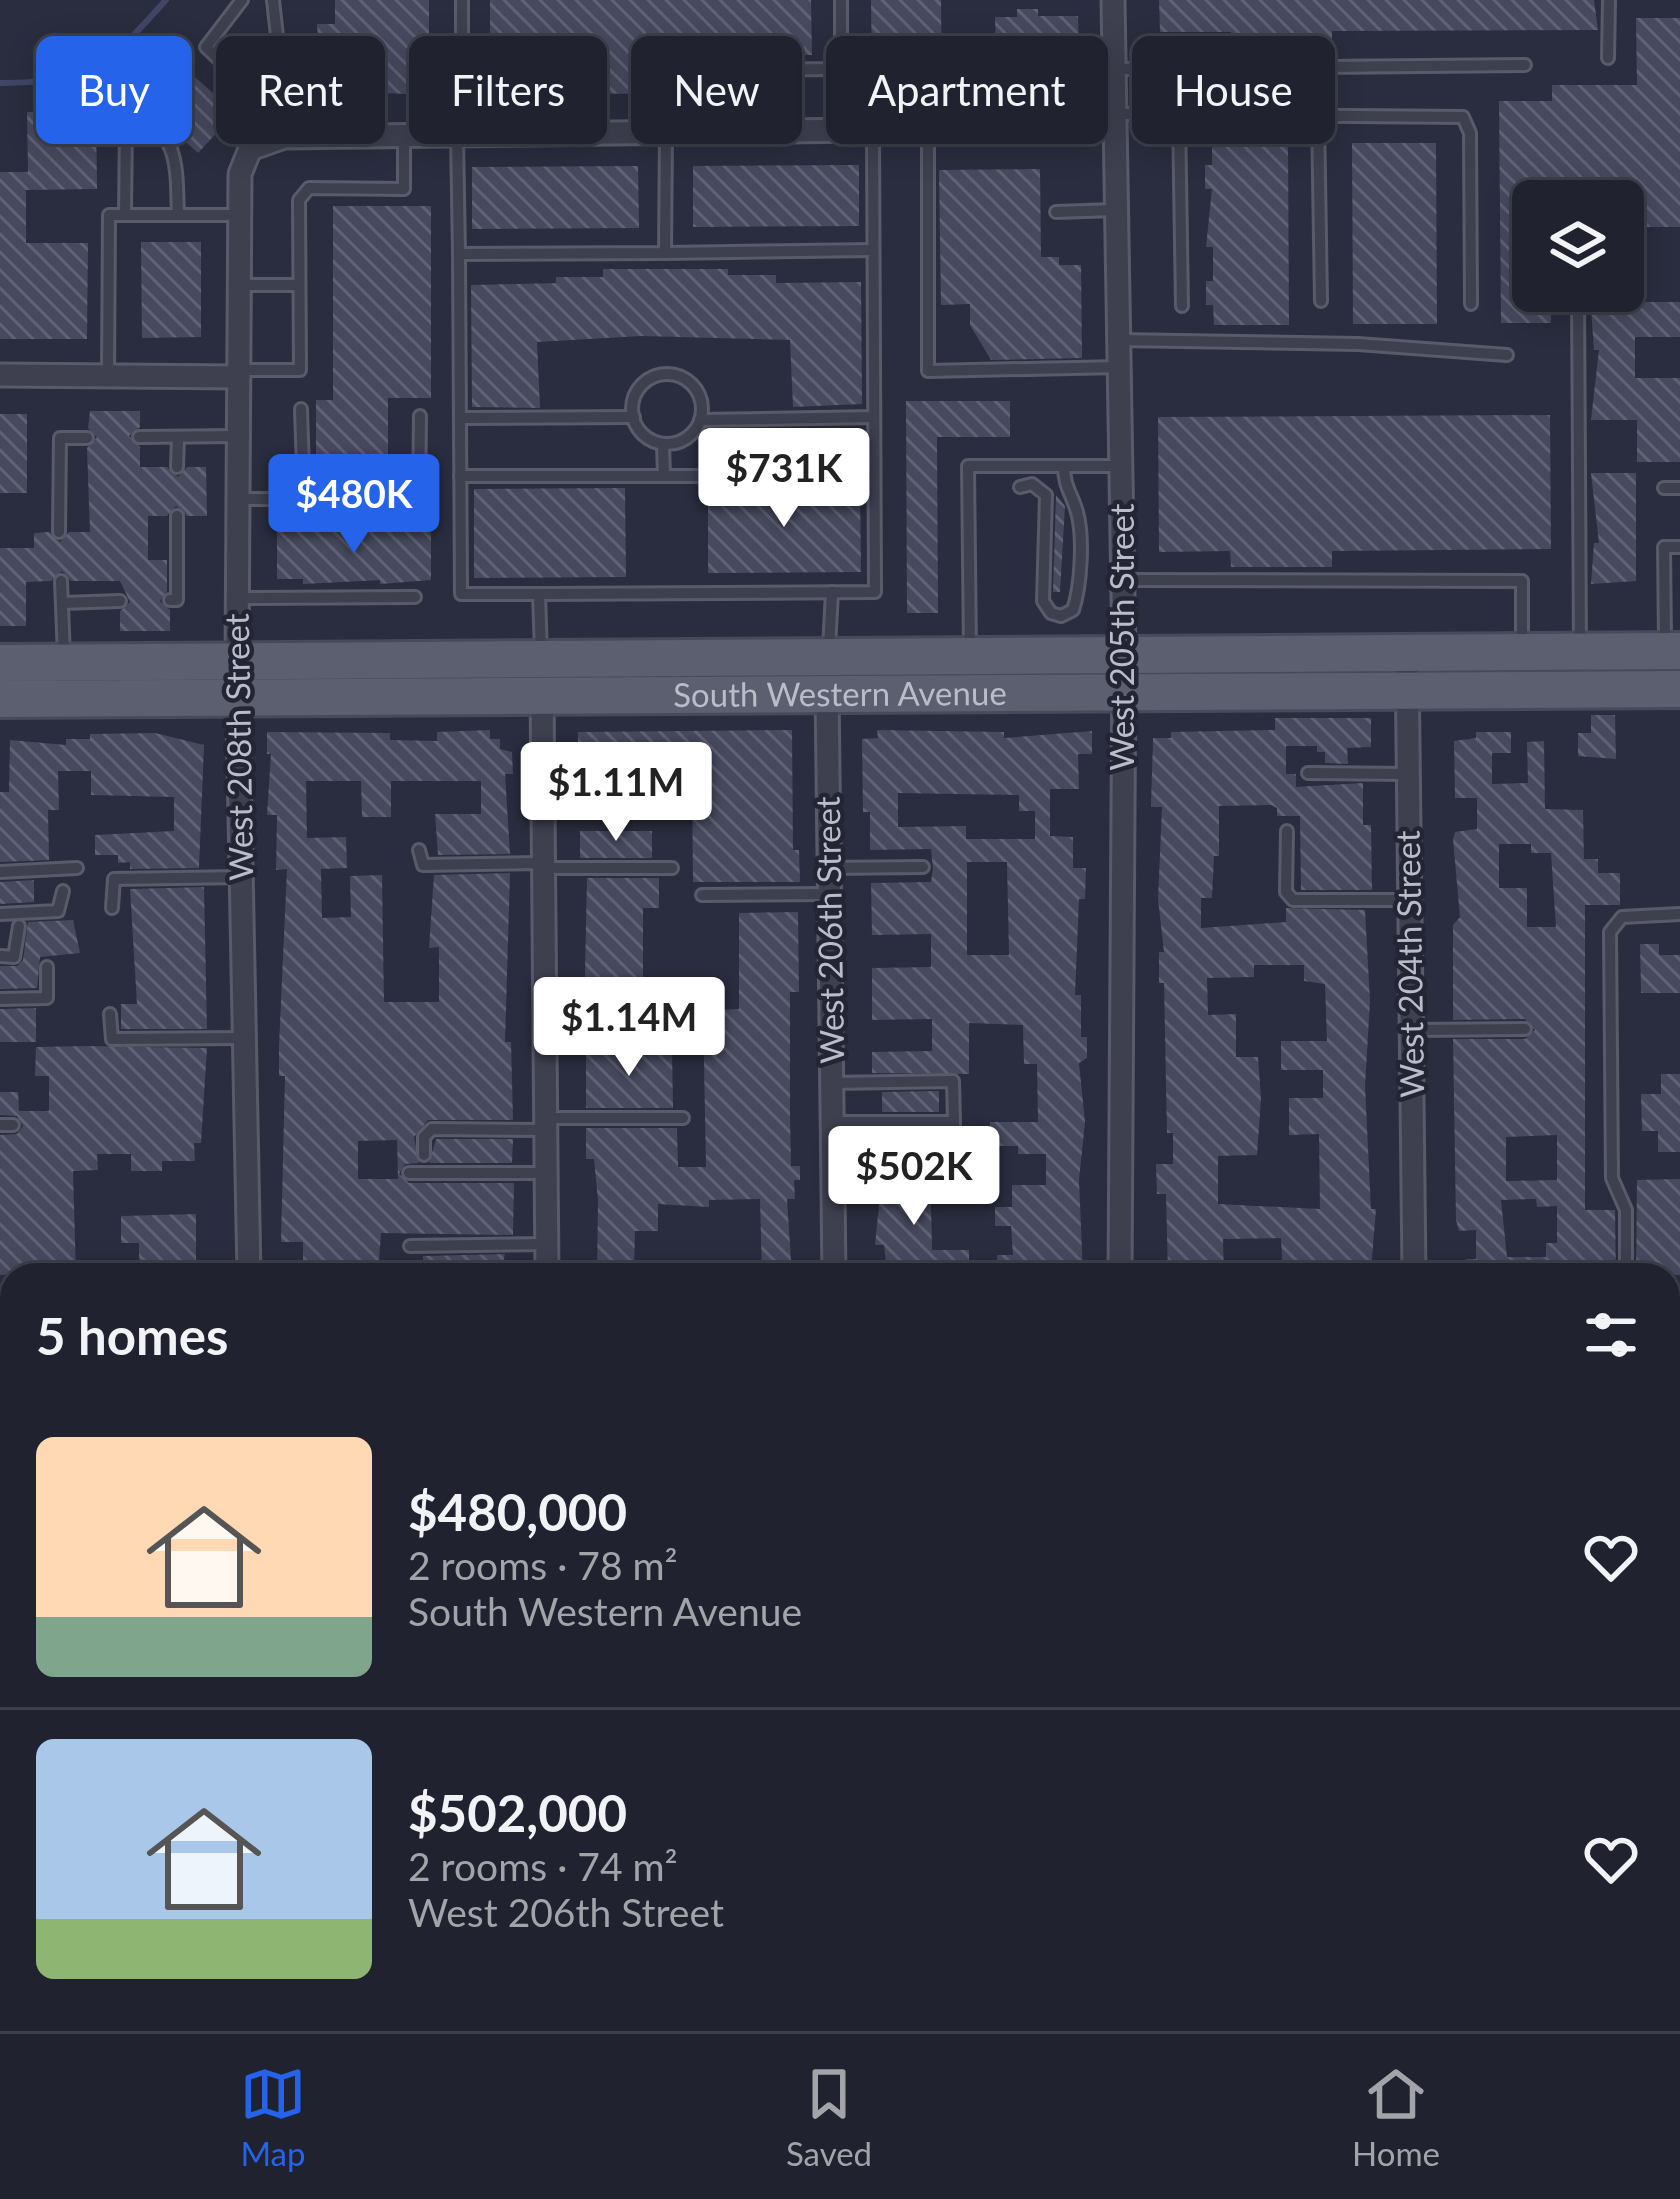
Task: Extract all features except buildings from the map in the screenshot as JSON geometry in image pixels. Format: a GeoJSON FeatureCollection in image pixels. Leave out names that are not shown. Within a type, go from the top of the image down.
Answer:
{"type":"FeatureCollection","features":[{"type":"Feature","properties":{"kind":"main road","name":"South Western Avenue"},"geometry":{"type":"LineString","coordinates":[[0,663],[1672,651]]}},
{"type":"Feature","properties":{"kind":"main road","name":"South Western Avenue"},"geometry":{"type":"LineString","coordinates":[[0,699],[1680,689]]}},
{"type":"Feature","properties":{"kind":"street","name":"West 205th Street"},"geometry":{"type":"LineString","coordinates":[[1113,0],[1124,655],[1120,1263]]}},
{"type":"Feature","properties":{"kind":"street"},"geometry":{"type":"LineString","coordinates":[[1108,121],[1114,121]]}},
{"type":"Feature","properties":{"kind":"street"},"geometry":{"type":"LineString","coordinates":[[385,137],[409,136]]}},
{"type":"Feature","properties":{"kind":"street","name":"West 208th Street"},"geometry":{"type":"LineString","coordinates":[[248,1263],[237,660],[239,215],[240,174],[250,149],[265,144]]}},
{"type":"Feature","properties":{"kind":"street"},"geometry":{"type":"LineString","coordinates":[[0,375],[239,374]]}},
{"type":"Feature","properties":{"kind":"street","name":"West 204th Street"},"geometry":{"type":"LineString","coordinates":[[1407,653],[1414,1263]]}},
{"type":"Feature","properties":{"kind":"street"},"geometry":{"type":"LineString","coordinates":[[541,656],[547,1263]]}},
{"type":"Feature","properties":{"kind":"street","name":"West 206th Street"},"geometry":{"type":"LineString","coordinates":[[827,657],[835,1263]]}},
{"type":"Feature","properties":{"kind":"street"},"geometry":{"type":"LineString","coordinates":[[545,1036],[682,1035]]}},
{"type":"Feature","properties":{"kind":"lane"},"geometry":{"type":"LineString","coordinates":[[216,57],[206,47],[242,0]]}},
{"type":"Feature","properties":{"kind":"lane"},"geometry":{"type":"LineString","coordinates":[[273,0],[277,36]]}},
{"type":"Feature","properties":{"kind":"lane"},"geometry":{"type":"LineString","coordinates":[[462,0],[462,36]]}},
{"type":"Feature","properties":{"kind":"lane"},"geometry":{"type":"LineString","coordinates":[[842,0],[842,36]]}},
{"type":"Feature","properties":{"kind":"lane"},"geometry":{"type":"LineString","coordinates":[[1608,58],[1609,0]]}},
{"type":"Feature","properties":{"kind":"lane"},"geometry":{"type":"LineString","coordinates":[[1113,69],[1525,65]]}},
{"type":"Feature","properties":{"kind":"lane"},"geometry":{"type":"LineString","coordinates":[[1335,114],[1463,117],[1470,134],[1471,304]]}},
{"type":"Feature","properties":{"kind":"lane"},"geometry":{"type":"LineString","coordinates":[[124,215],[126,126],[134,119],[149,122],[176,154],[178,215]]}},
{"type":"Feature","properties":{"kind":"lane"},"geometry":{"type":"LineString","coordinates":[[1114,121],[1132,119]]}},
{"type":"Feature","properties":{"kind":"lane"},"geometry":{"type":"LineString","coordinates":[[239,374],[299,370],[299,200],[309,188],[404,189],[404,136]]}},
{"type":"Feature","properties":{"kind":"lane"},"geometry":{"type":"LineString","coordinates":[[459,144],[461,594],[875,592],[873,144]]}},
{"type":"Feature","properties":{"kind":"lane"},"geometry":{"type":"LineString","coordinates":[[665,253],[666,144]]}},
{"type":"Feature","properties":{"kind":"lane"},"geometry":{"type":"LineString","coordinates":[[928,144],[928,371],[1119,367]]}},
{"type":"Feature","properties":{"kind":"lane"},"geometry":{"type":"LineString","coordinates":[[1179,144],[1182,306]]}},
{"type":"Feature","properties":{"kind":"lane"},"geometry":{"type":"LineString","coordinates":[[1318,144],[1321,302]]}},
{"type":"Feature","properties":{"kind":"lane"},"geometry":{"type":"LineString","coordinates":[[1056,212],[1115,211]]}},
{"type":"Feature","properties":{"kind":"lane"},"geometry":{"type":"LineString","coordinates":[[108,376],[109,214],[239,215]]}},
{"type":"Feature","properties":{"kind":"lane"},"geometry":{"type":"LineString","coordinates":[[459,254],[873,250]]}},
{"type":"Feature","properties":{"kind":"lane"},"geometry":{"type":"LineString","coordinates":[[238,285],[299,285]]}},
{"type":"Feature","properties":{"kind":"lane"},"geometry":{"type":"LineString","coordinates":[[1578,312],[1580,651]]}},
{"type":"Feature","properties":{"kind":"lane"},"geometry":{"type":"LineString","coordinates":[[1118,340],[1358,344],[1507,355]]}},
{"type":"Feature","properties":{"kind":"lane"},"geometry":{"type":"LineString","coordinates":[[666,374],[695,388],[700,420],[686,438],[662,443],[642,433],[634,417],[638,389],[666,374]]}},
{"type":"Feature","properties":{"kind":"lane"},"geometry":{"type":"LineString","coordinates":[[301,409],[304,500]]}},
{"type":"Feature","properties":{"kind":"lane"},"geometry":{"type":"LineString","coordinates":[[238,499],[419,500],[420,416]]}},
{"type":"Feature","properties":{"kind":"lane"},"geometry":{"type":"LineString","coordinates":[[460,418],[634,417]]}},
{"type":"Feature","properties":{"kind":"lane"},"geometry":{"type":"LineString","coordinates":[[700,420],[874,417]]}},
{"type":"Feature","properties":{"kind":"lane"},"geometry":{"type":"LineString","coordinates":[[140,436],[239,436]]}},
{"type":"Feature","properties":{"kind":"lane"},"geometry":{"type":"LineString","coordinates":[[177,467],[178,437]]}},
{"type":"Feature","properties":{"kind":"lane"},"geometry":{"type":"LineString","coordinates":[[59,532],[60,438],[87,438]]}},
{"type":"Feature","properties":{"kind":"lane"},"geometry":{"type":"LineString","coordinates":[[662,443],[664,476]]}},
{"type":"Feature","properties":{"kind":"lane"},"geometry":{"type":"LineString","coordinates":[[970,656],[968,466],[1121,466]]}},
{"type":"Feature","properties":{"kind":"lane"},"geometry":{"type":"LineString","coordinates":[[1020,487],[1032,484],[1046,495],[1043,601],[1051,614],[1061,616],[1073,610],[1078,595],[1077,512],[1064,488],[1064,466]]}},
{"type":"Feature","properties":{"kind":"lane"},"geometry":{"type":"LineString","coordinates":[[460,476],[874,476]]}},
{"type":"Feature","properties":{"kind":"lane"},"geometry":{"type":"LineString","coordinates":[[1664,488],[1680,488]]}},
{"type":"Feature","properties":{"kind":"lane"},"geometry":{"type":"LineString","coordinates":[[170,600],[177,600],[177,516]]}},
{"type":"Feature","properties":{"kind":"lane"},"geometry":{"type":"LineString","coordinates":[[1672,651],[1664,547],[1680,547]]}},
{"type":"Feature","properties":{"kind":"lane"},"geometry":{"type":"LineString","coordinates":[[1123,580],[1522,581],[1522,651]]}},
{"type":"Feature","properties":{"kind":"lane"},"geometry":{"type":"LineString","coordinates":[[62,581],[64,662]]}},
{"type":"Feature","properties":{"kind":"lane"},"geometry":{"type":"LineString","coordinates":[[827,657],[832,592]]}},
{"type":"Feature","properties":{"kind":"lane"},"geometry":{"type":"LineString","coordinates":[[539,594],[541,656]]}},
{"type":"Feature","properties":{"kind":"lane"},"geometry":{"type":"LineString","coordinates":[[237,598],[415,597]]}},
{"type":"Feature","properties":{"kind":"lane"},"geometry":{"type":"LineString","coordinates":[[62,603],[120,601]]}},
{"type":"Feature","properties":{"kind":"lane"},"geometry":{"type":"LineString","coordinates":[[1308,773],[1408,774]]}},
{"type":"Feature","properties":{"kind":"lane"},"geometry":{"type":"LineString","coordinates":[[1287,831],[1286,892],[1293,900],[1408,900]]}},
{"type":"Feature","properties":{"kind":"lane"},"geometry":{"type":"LineString","coordinates":[[419,850],[423,865],[672,868]]}},
{"type":"Feature","properties":{"kind":"lane"},"geometry":{"type":"LineString","coordinates":[[0,872],[77,868]]}},
{"type":"Feature","properties":{"kind":"lane"},"geometry":{"type":"LineString","coordinates":[[830,868],[923,868]]}},
{"type":"Feature","properties":{"kind":"lane"},"geometry":{"type":"LineString","coordinates":[[112,908],[113,879],[241,878]]}},
{"type":"Feature","properties":{"kind":"lane"},"geometry":{"type":"LineString","coordinates":[[0,914],[58,911],[63,891]]}},
{"type":"Feature","properties":{"kind":"lane"},"geometry":{"type":"LineString","coordinates":[[702,895],[830,894]]}},
{"type":"Feature","properties":{"kind":"lane"},"geometry":{"type":"LineString","coordinates":[[1626,1263],[1626,1210],[1612,1178],[1610,932],[1622,916],[1680,914]]}},
{"type":"Feature","properties":{"kind":"lane"},"geometry":{"type":"LineString","coordinates":[[0,956],[14,957],[19,926]]}},
{"type":"Feature","properties":{"kind":"lane"},"geometry":{"type":"LineString","coordinates":[[0,999],[47,998],[47,967]]}},
{"type":"Feature","properties":{"kind":"lane"},"geometry":{"type":"LineString","coordinates":[[110,1014],[112,1039],[244,1038]]}},
{"type":"Feature","properties":{"kind":"lane"},"geometry":{"type":"LineString","coordinates":[[1409,1030],[1525,1029]]}},
{"type":"Feature","properties":{"kind":"lane"},"geometry":{"type":"LineString","coordinates":[[832,1082],[953,1081],[953,1151]]}},
{"type":"Feature","properties":{"kind":"lane"},"geometry":{"type":"LineString","coordinates":[[424,1155],[424,1137],[432,1129],[683,1118]]}},
{"type":"Feature","properties":{"kind":"lane"},"geometry":{"type":"LineString","coordinates":[[833,1122],[953,1122]]}},
{"type":"Feature","properties":{"kind":"lane"},"geometry":{"type":"LineString","coordinates":[[833,1165],[958,1166],[957,1196]]}},
{"type":"Feature","properties":{"kind":"lane"},"geometry":{"type":"LineString","coordinates":[[409,1174],[546,1174]]}},
{"type":"Feature","properties":{"kind":"lane"},"geometry":{"type":"LineString","coordinates":[[410,1246],[546,1244]]}},
{"type":"Feature","properties":{"kind":"waterway"},"geometry":{"type":"LineString","coordinates":[[0,83],[58,79],[95,67],[127,42],[166,0]]}}]}
